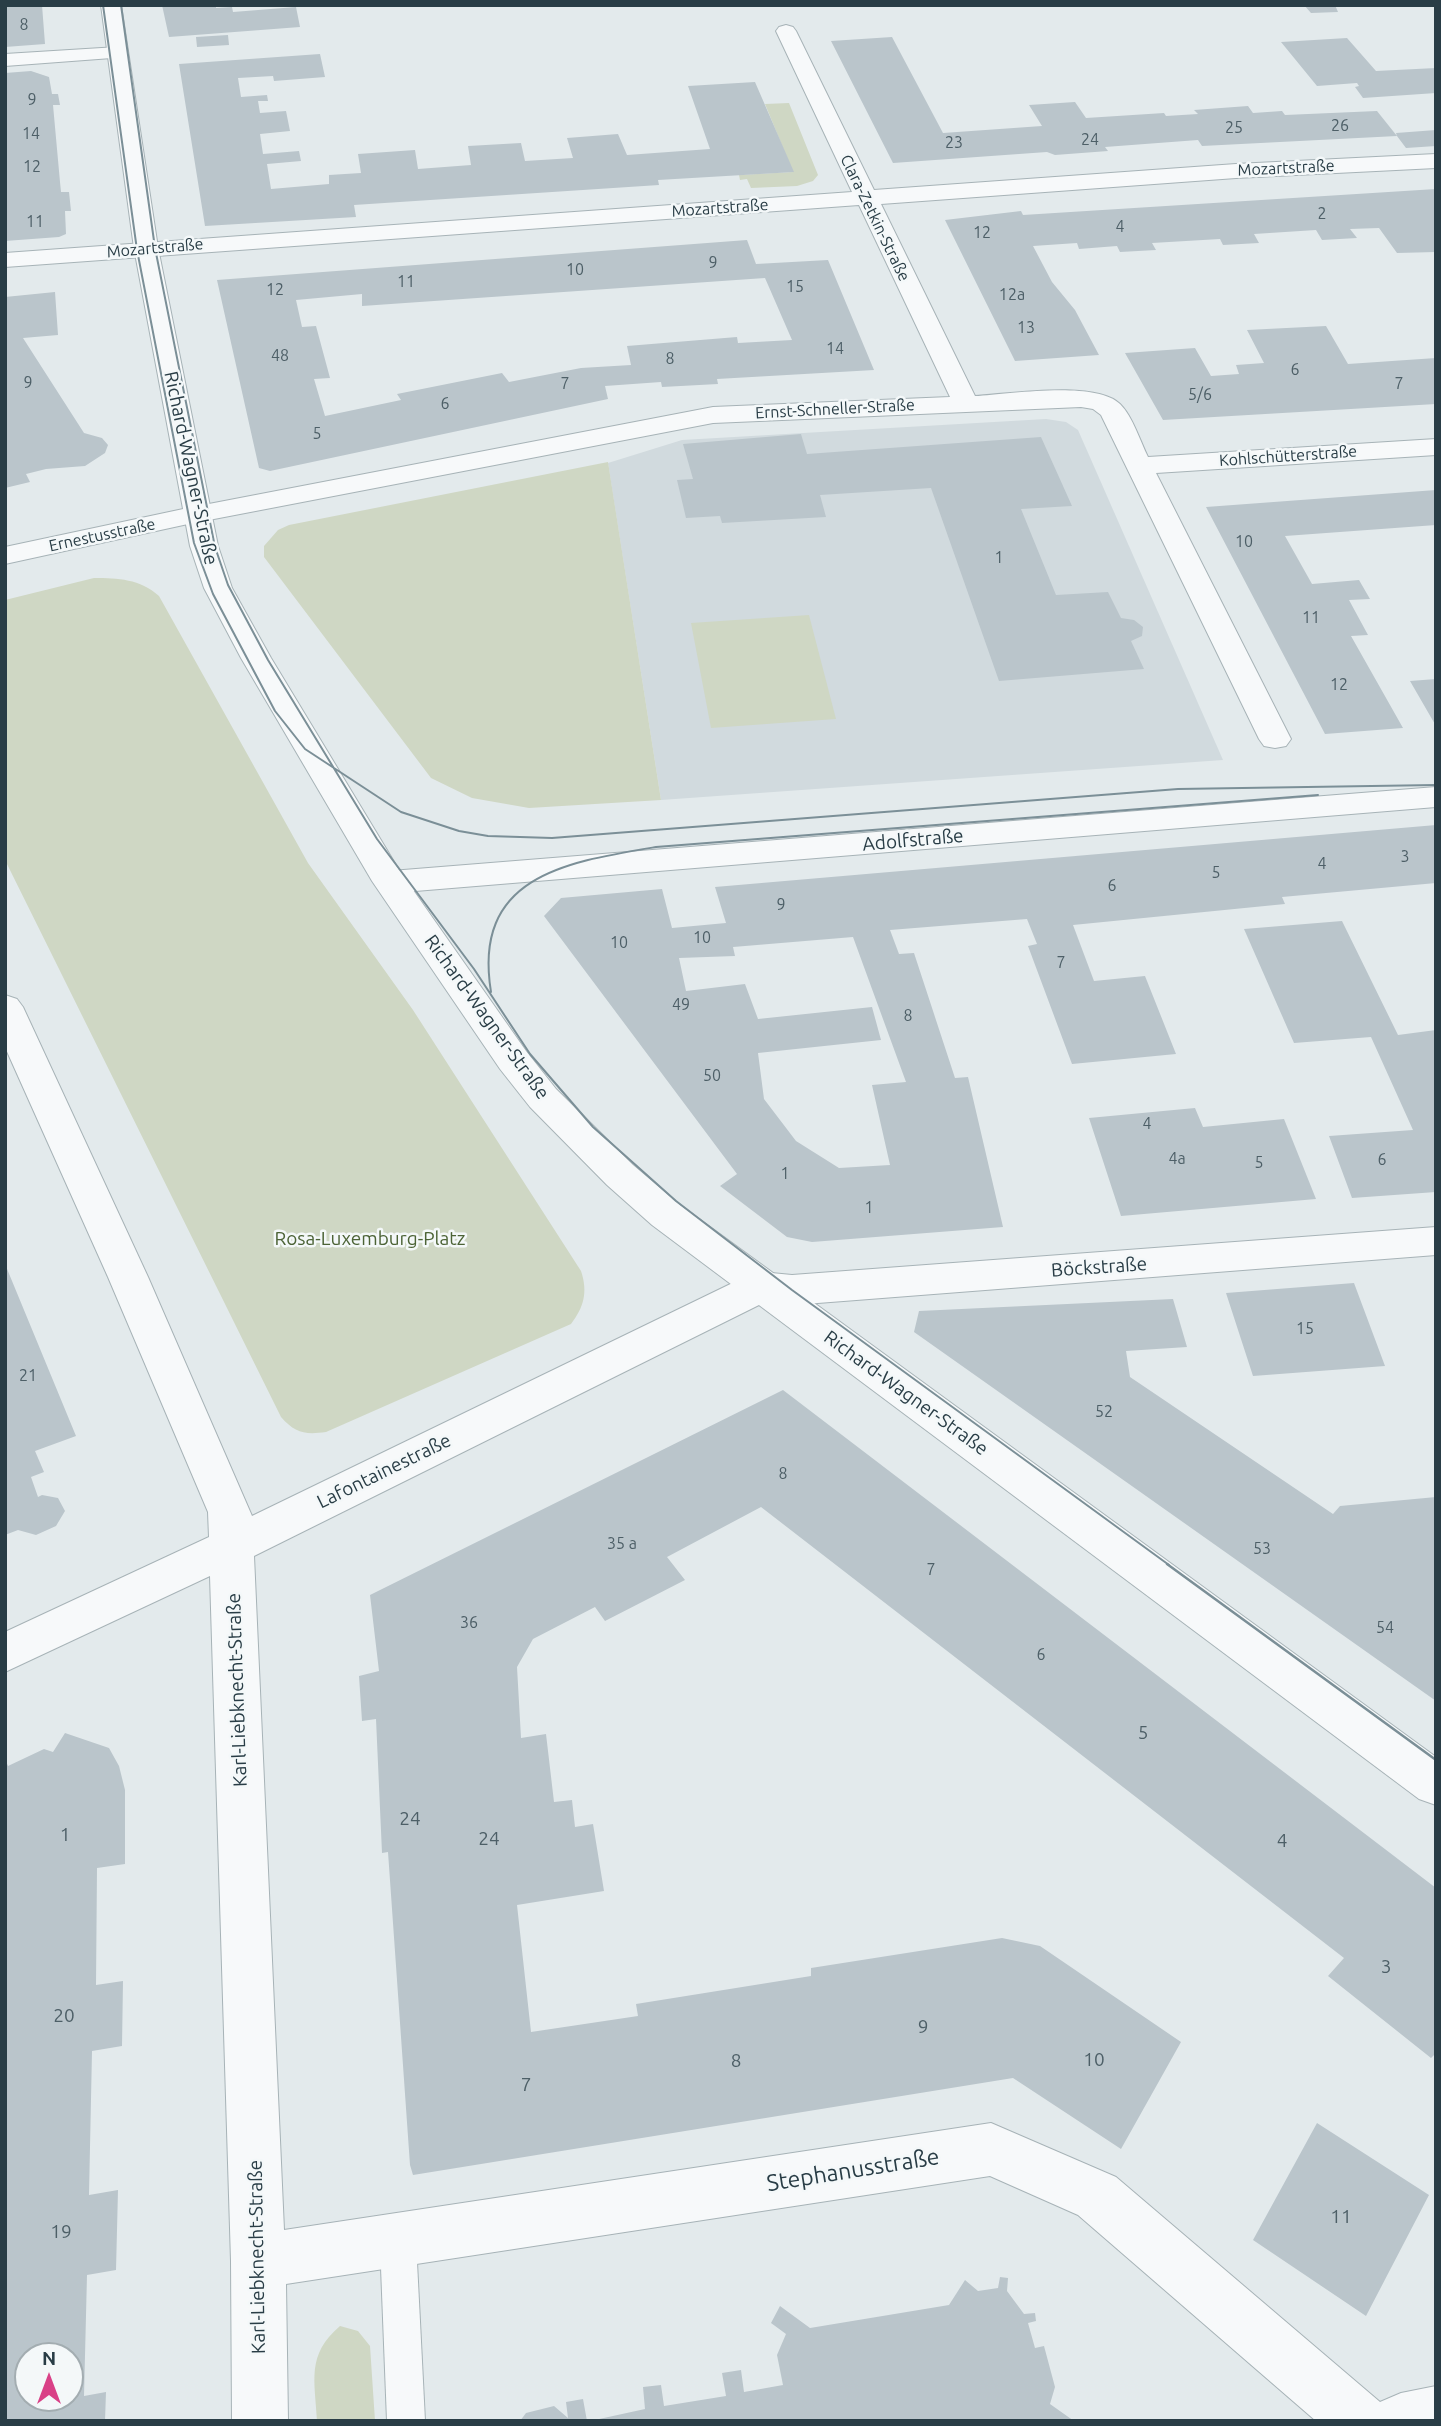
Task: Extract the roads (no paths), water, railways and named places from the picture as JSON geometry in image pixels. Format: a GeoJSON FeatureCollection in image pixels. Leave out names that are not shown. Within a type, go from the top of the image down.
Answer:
{"type":"FeatureCollection","features":[{"type":"Feature","properties":{"kind":"street","name":"Richard-Wagner-Straße"},"geometry":{"type":"LineString","coordinates":[[111,5],[146,248],[204,547],[218,588],[256,658],[391,882],[513,1060],[543,1098],[620,1175],[666,1215],[1436,1784]]}},
{"type":"Feature","properties":{"kind":"street","name":"Clara-Zetkin-Straße"},"geometry":{"type":"LineString","coordinates":[[786,31],[864,198],[966,403]]}},
{"type":"Feature","properties":{"kind":"street"},"geometry":{"type":"LineString","coordinates":[[5,60],[118,53]]}},
{"type":"Feature","properties":{"kind":"street","name":"Mozartstraße"},"geometry":{"type":"LineString","coordinates":[[5,260],[1222,172],[1436,161]]}},
{"type":"Feature","properties":{"kind":"street","name":"Ernst-Schneller-Straße"},"geometry":{"type":"LineString","coordinates":[[198,514],[713,415],[1081,398],[1101,402],[1112,411],[1275,739]]}},
{"type":"Feature","properties":{"kind":"street","name":"Kohlschütterstraße"},"geometry":{"type":"LineString","coordinates":[[1139,466],[1436,447]]}},
{"type":"Feature","properties":{"kind":"street","name":"Ernestusstraße"},"geometry":{"type":"LineString","coordinates":[[5,556],[198,514]]}},
{"type":"Feature","properties":{"kind":"street","name":"Adolfstraße"},"geometry":{"type":"LineString","coordinates":[[391,882],[1436,797]]}},
{"type":"Feature","properties":{"kind":"street","name":"Karl-Liebknecht-Straße"},"geometry":{"type":"LineString","coordinates":[[5,1007],[128,1277],[230,1513],[258,2261],[260,2421]]}},
{"type":"Feature","properties":{"kind":"street","name":"Böckstraße"},"geometry":{"type":"LineString","coordinates":[[761,1287],[792,1290],[1436,1241]]}},
{"type":"Feature","properties":{"kind":"street","name":"Lafontainestraße"},"geometry":{"type":"LineString","coordinates":[[5,1653],[232,1546],[761,1287]]}},
{"type":"Feature","properties":{"kind":"street","name":"Stephanusstraße"},"geometry":{"type":"LineString","coordinates":[[258,2261],[398,2242],[992,2149],[1097,2196],[1360,2421]]}},
{"type":"Feature","properties":{"kind":"street"},"geometry":{"type":"LineString","coordinates":[[1401,2421],[1436,2414]]}},
{"type":"Feature","properties":{"kind":"lane"},"geometry":{"type":"LineString","coordinates":[[398,2242],[406,2421]]}},
{"type":"Feature","properties":{"kind":"tram line"},"geometry":{"type":"LineString","coordinates":[[103,5],[137,250],[194,543],[213,594],[275,711],[305,749],[334,768]]}},
{"type":"Feature","properties":{"kind":"tram line"},"geometry":{"type":"LineString","coordinates":[[121,5],[155,248],[215,547],[228,585],[268,660],[334,768]]}},
{"type":"Feature","properties":{"kind":"tram line"},"geometry":{"type":"LineString","coordinates":[[334,768],[401,812],[459,831],[488,836],[552,838],[1178,789],[1436,785]]}},
{"type":"Feature","properties":{"kind":"tram line"},"geometry":{"type":"LineString","coordinates":[[334,768],[377,839],[474,969],[530,1054],[593,1127],[676,1201],[792,1290],[1169,1565]]}},
{"type":"Feature","properties":{"kind":"tram line"},"geometry":{"type":"LineString","coordinates":[[491,992],[489,953],[496,923],[511,899],[533,882],[559,869],[590,860],[656,847],[1318,795]]}},
{"type":"Feature","properties":{"kind":"tram line"},"geometry":{"type":"LineString","coordinates":[[1167,1564],[1436,1760]]}},
{"type":"Feature","properties":{"kind":"park label","name":"Rosa-Luxemburg-Platz"},"geometry":{"type":"Point","coordinates":[370,1239]}}]}
